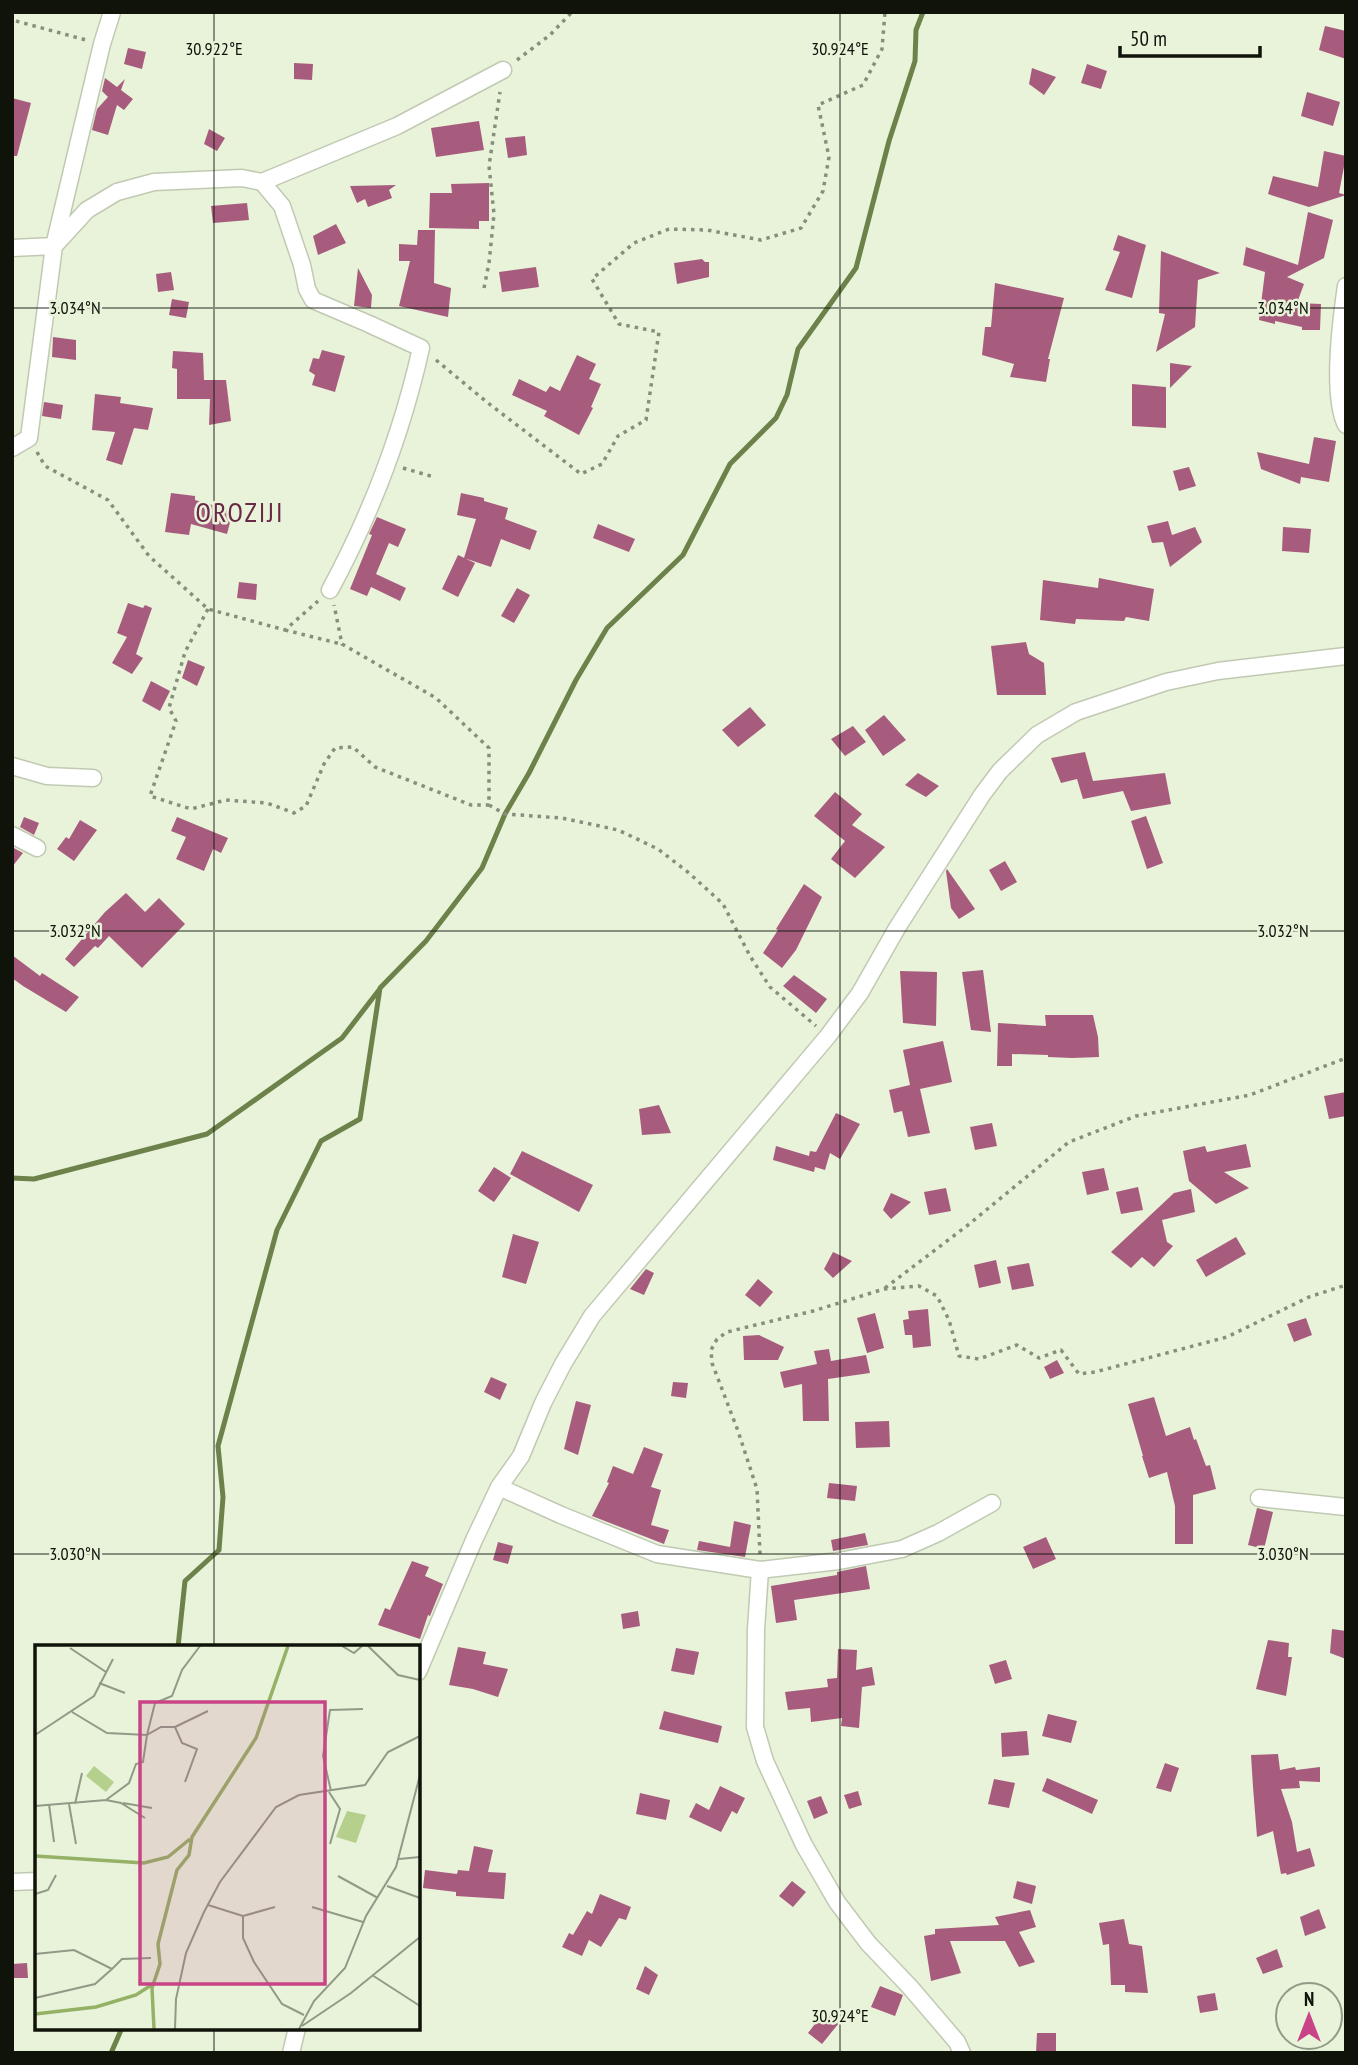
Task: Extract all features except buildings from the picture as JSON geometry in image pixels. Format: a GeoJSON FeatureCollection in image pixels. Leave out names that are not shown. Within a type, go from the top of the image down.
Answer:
{"type":"FeatureCollection","features":[{"type":"Feature","properties":{"kind":"street"},"geometry":{"type":"LineString","coordinates":[[12,448],[29,438],[54,246],[112,12]]}},
{"type":"Feature","properties":{"kind":"street"},"geometry":{"type":"LineString","coordinates":[[12,248],[54,246],[88,210],[117,191],[154,182],[242,178],[262,182],[397,126],[503,70]]}},
{"type":"Feature","properties":{"kind":"street"},"geometry":{"type":"LineString","coordinates":[[262,182],[282,206],[307,289],[313,300],[421,348],[388,463],[356,541],[330,590]]}},
{"type":"Feature","properties":{"kind":"street"},"geometry":{"type":"LineString","coordinates":[[1346,286],[1340,326],[1339,395],[1341,414],[1346,425]]}},
{"type":"Feature","properties":{"kind":"street"},"geometry":{"type":"LineString","coordinates":[[420,1667],[499,1487],[521,1456],[543,1403],[592,1316],[828,1036],[860,993],[897,928],[1000,771],[1037,735],[1076,712],[1166,682],[1218,671],[1346,656]]}},
{"type":"Feature","properties":{"kind":"street"},"geometry":{"type":"LineString","coordinates":[[12,766],[47,776],[93,778]]}},
{"type":"Feature","properties":{"kind":"street"},"geometry":{"type":"LineString","coordinates":[[12,835],[37,848]]}},
{"type":"Feature","properties":{"kind":"street"},"geometry":{"type":"LineString","coordinates":[[499,1487],[657,1553],[760,1570],[839,1561],[902,1549],[992,1503]]}},
{"type":"Feature","properties":{"kind":"street"},"geometry":{"type":"LineString","coordinates":[[1259,1498],[1346,1507]]}},
{"type":"Feature","properties":{"kind":"street"},"geometry":{"type":"LineString","coordinates":[[760,1570],[756,1629],[755,1727],[765,1761],[804,1845],[837,1902],[868,1943],[957,2042],[962,2053]]}},
{"type":"Feature","properties":{"kind":"street"},"geometry":{"type":"LineString","coordinates":[[12,1882],[35,1881]]}},
{"type":"Feature","properties":{"kind":"street"},"geometry":{"type":"LineString","coordinates":[[291,2053],[297,2030]]}},
{"type":"Feature","properties":{"kind":"path"},"geometry":{"type":"LineString","coordinates":[[484,288],[494,214],[489,166],[503,70],[550,35],[572,12]]}},
{"type":"Feature","properties":{"kind":"path"},"geometry":{"type":"LineString","coordinates":[[421,348],[581,474],[602,464],[618,436],[646,421],[659,332],[619,324],[592,279],[634,243],[669,229],[707,230],[761,240],[801,228],[823,191],[829,157],[818,105],[863,85],[882,49],[885,12]]}},
{"type":"Feature","properties":{"kind":"path"},"geometry":{"type":"LineString","coordinates":[[16,21],[102,44]]}},
{"type":"Feature","properties":{"kind":"path"},"geometry":{"type":"LineString","coordinates":[[29,438],[44,466],[108,500],[149,556],[208,609],[342,644],[436,698],[489,748],[489,805]]}},
{"type":"Feature","properties":{"kind":"path"},"geometry":{"type":"LineString","coordinates":[[388,463],[434,477]]}},
{"type":"Feature","properties":{"kind":"path"},"geometry":{"type":"LineString","coordinates":[[285,630],[330,590],[342,644]]}},
{"type":"Feature","properties":{"kind":"path"},"geometry":{"type":"LineString","coordinates":[[208,609],[186,652],[169,708],[176,721],[150,796],[191,809],[226,800],[267,803],[294,813],[306,806],[324,764],[335,748],[353,747],[375,767],[471,805],[489,805],[505,814],[562,818],[618,830],[658,849],[723,904],[750,956],[770,987],[828,1036]]}},
{"type":"Feature","properties":{"kind":"path"},"geometry":{"type":"LineString","coordinates":[[884,1289],[968,1225],[1069,1142],[1136,1116],[1250,1095],[1346,1058]]}},
{"type":"Feature","properties":{"kind":"path"},"geometry":{"type":"LineString","coordinates":[[760,1570],[757,1489],[712,1363],[711,1349],[717,1339],[727,1332],[813,1311],[884,1289],[919,1286],[937,1296],[949,1320],[959,1356],[979,1359],[1017,1345],[1039,1358],[1061,1349],[1079,1374],[1227,1337],[1309,1297],[1346,1285]]}},
{"type":"Feature","properties":{"kind":"waterway"},"geometry":{"type":"LineString","coordinates":[[178,1645],[185,1581],[219,1550],[223,1497],[218,1446],[277,1230],[321,1141],[360,1119],[380,988],[426,941],[482,868],[505,814],[576,680],[607,628],[683,555],[730,464],[776,418],[787,395],[798,349],[856,268],[889,141],[915,61],[916,30],[923,12]]}},
{"type":"Feature","properties":{"kind":"waterway"},"geometry":{"type":"LineString","coordinates":[[12,1178],[34,1179],[207,1134],[342,1038],[379,990]]}},
{"type":"Feature","properties":{"kind":"waterway"},"geometry":{"type":"LineString","coordinates":[[111,2053],[121,2030]]}},
{"type":"Feature","properties":{"kind":"district","name":"OROZIJI"},"geometry":{"type":"Point","coordinates":[240,511]}}]}
